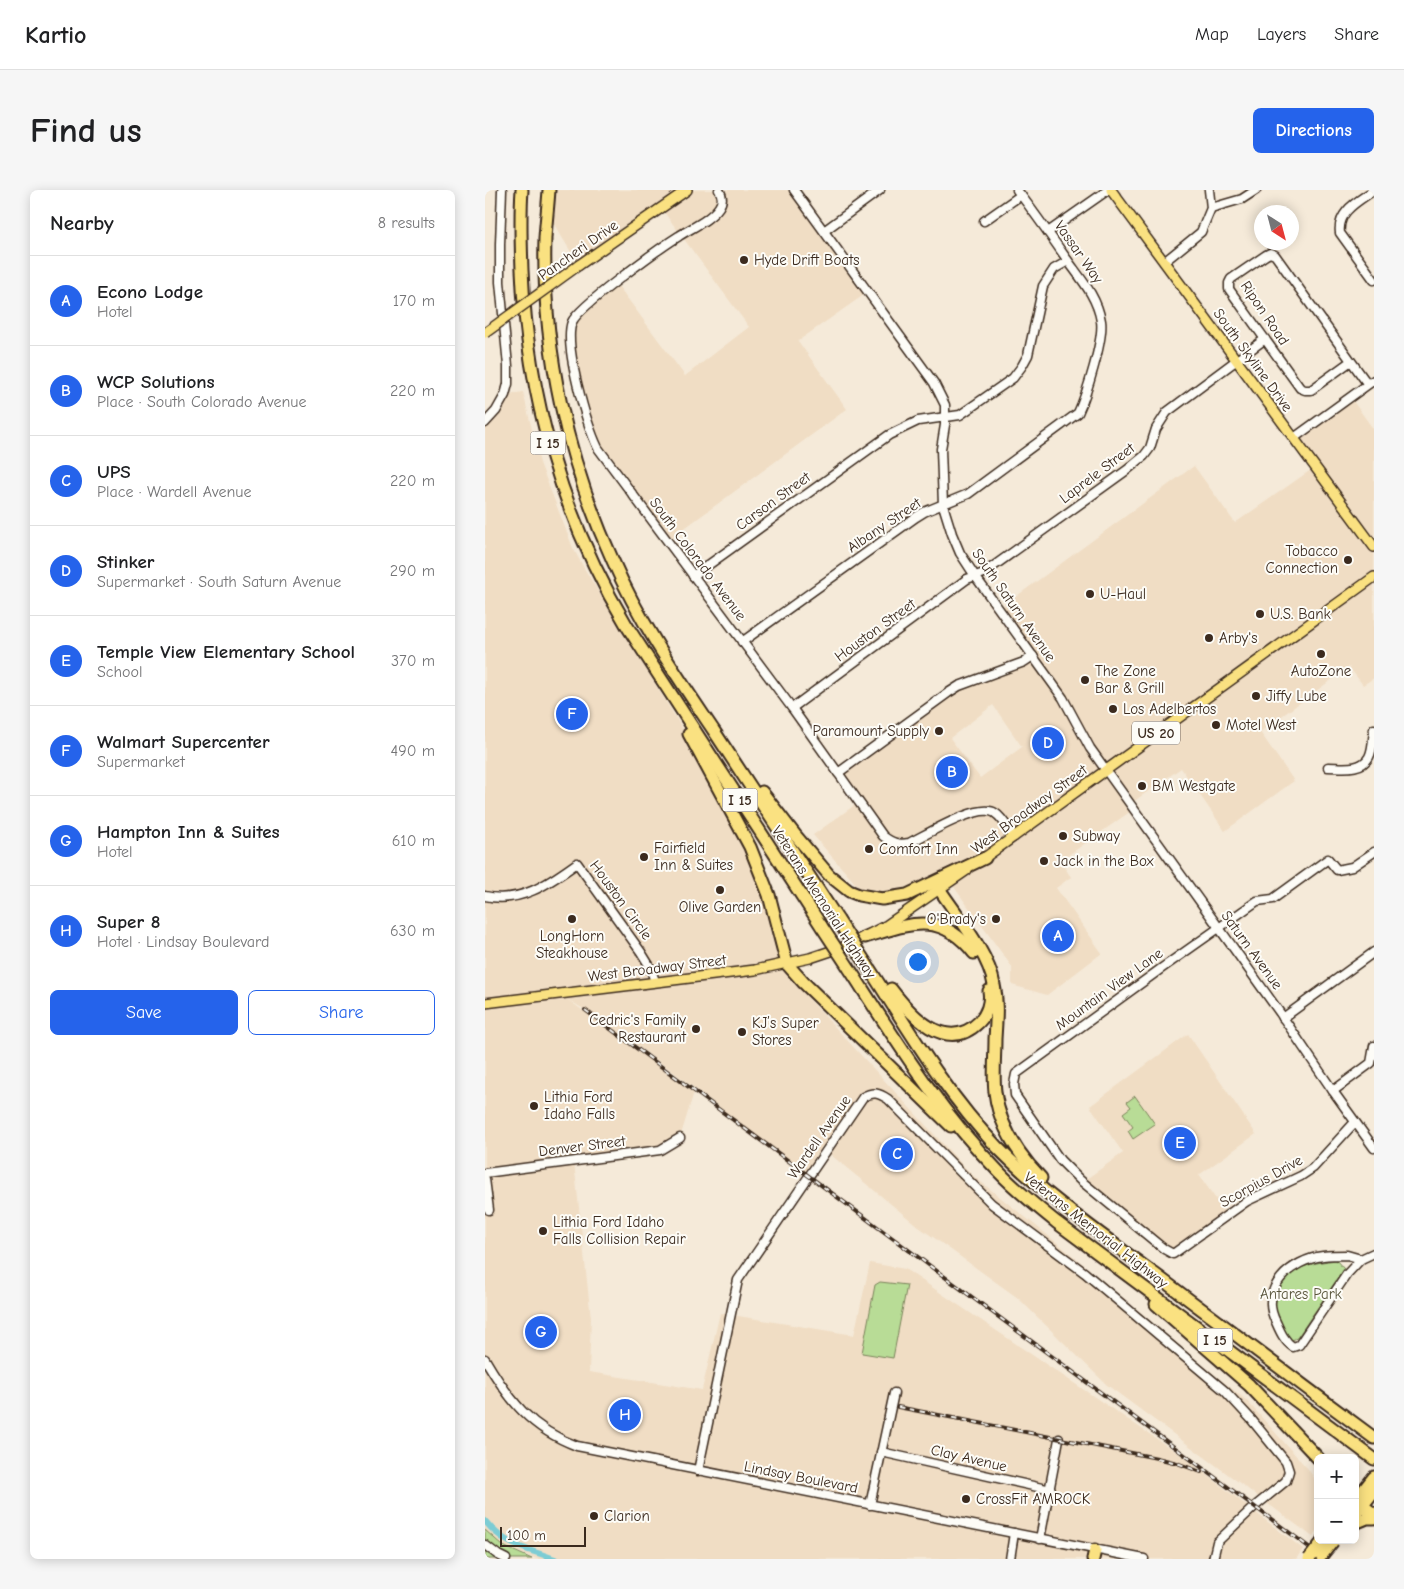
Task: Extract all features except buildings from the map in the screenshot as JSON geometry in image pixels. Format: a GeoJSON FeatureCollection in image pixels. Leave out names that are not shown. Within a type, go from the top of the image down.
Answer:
{"type":"FeatureCollection","features":[{"type":"Feature","properties":{"kind":"highway","name":"Veterans Memorial Highway"},"geometry":{"type":"LineString","coordinates":[[522,190],[521,243],[525,318],[531,366],[546,437],[559,480],[579,534],[613,604],[656,674],[714,758],[913,1066],[946,1111],[998,1172],[1056,1222],[1374,1459]]}},
{"type":"Feature","properties":{"kind":"highway","name":"Veterans Memorial Highway"},"geometry":{"type":"LineString","coordinates":[[549,190],[545,240],[552,356],[564,418],[577,466],[592,511],[613,561],[631,600],[687,692],[867,961],[948,1088],[991,1140],[1049,1194],[1374,1438]]}},
{"type":"Feature","properties":{"kind":"highway"},"geometry":{"type":"LineString","coordinates":[[656,674],[750,847],[769,895],[787,964],[965,1142],[998,1172]]}},
{"type":"Feature","properties":{"kind":"highway"},"geometry":{"type":"LineString","coordinates":[[687,692],[796,836],[829,875],[849,891],[870,898],[895,898],[920,889],[985,858]]}},
{"type":"Feature","properties":{"kind":"highway"},"geometry":{"type":"LineString","coordinates":[[940,890],[984,956],[992,976],[997,1003],[995,1092],[1005,1128],[1029,1164],[1046,1183],[1123,1251]]}},
{"type":"Feature","properties":{"kind":"highway"},"geometry":{"type":"LineString","coordinates":[[865,937],[914,924],[937,926],[956,934],[974,952],[982,967],[990,995],[988,1009],[975,1026],[965,1031],[954,1034],[930,1028],[919,1022],[910,1013],[867,961]]}},
{"type":"Feature","properties":{"kind":"highway"},"geometry":{"type":"LineString","coordinates":[[1056,1222],[1229,1367],[1265,1401],[1314,1454]]}},
{"type":"Feature","properties":{"kind":"highway"},"geometry":{"type":"LineString","coordinates":[[1359,1501],[1372,1484]]}},
{"type":"Feature","properties":{"kind":"highway"},"geometry":{"type":"LineString","coordinates":[[1359,1505],[1374,1514]]}},
{"type":"Feature","properties":{"kind":"highway"},"geometry":{"type":"LineString","coordinates":[[1359,1521],[1367,1518],[1374,1518]]}},
{"type":"Feature","properties":{"kind":"highway"},"geometry":{"type":"LineString","coordinates":[[1309,1559],[1321,1544]]}},
{"type":"Feature","properties":{"kind":"highway"},"geometry":{"type":"LineString","coordinates":[[1319,1559],[1331,1544]]}},
{"type":"Feature","properties":{"kind":"main road","name":"Pancheri Drive"},"geometry":{"type":"LineString","coordinates":[[485,333],[687,190]]}},
{"type":"Feature","properties":{"kind":"main road","name":"South Skyline Drive"},"geometry":{"type":"LineString","coordinates":[[1109,190],[1374,547]]}},
{"type":"Feature","properties":{"kind":"main road","name":"West Broadway Street"},"geometry":{"type":"LineString","coordinates":[[485,1003],[755,970],[828,953],[865,937],[899,918],[940,890],[1374,577]]}},
{"type":"Feature","properties":{"kind":"street"},"geometry":{"type":"LineString","coordinates":[[485,423],[496,411],[505,395],[508,384],[499,244],[502,190]]}},
{"type":"Feature","properties":{"kind":"street","name":"South Colorado Avenue"},"geometry":{"type":"LineString","coordinates":[[719,190],[723,195],[719,208],[579,312],[572,322],[570,334],[571,353],[585,416],[598,448],[792,708],[883,836],[899,845],[909,843],[976,811],[986,810],[993,812],[999,817],[1014,837]]}},
{"type":"Feature","properties":{"kind":"street","name":"South Saturn Avenue"},"geometry":{"type":"LineString","coordinates":[[794,190],[934,383],[945,405],[941,449],[943,505],[958,547],[975,576],[1063,698],[1090,748],[1105,770]]}},
{"type":"Feature","properties":{"kind":"street"},"geometry":{"type":"LineString","coordinates":[[824,231],[880,190]]}},
{"type":"Feature","properties":{"kind":"street"},"geometry":{"type":"LineString","coordinates":[[1048,232],[1109,190]]}},
{"type":"Feature","properties":{"kind":"street"},"geometry":{"type":"LineString","coordinates":[[1164,262],[1201,232],[1211,208],[1209,190]]}},
{"type":"Feature","properties":{"kind":"street"},"geometry":{"type":"LineString","coordinates":[[1211,208],[1242,199],[1257,190]]}},
{"type":"Feature","properties":{"kind":"street"},"geometry":{"type":"LineString","coordinates":[[1374,190],[1343,214],[1339,225],[1340,233],[1374,280]]}},
{"type":"Feature","properties":{"kind":"street"},"geometry":{"type":"LineString","coordinates":[[984,221],[1019,193]]}},
{"type":"Feature","properties":{"kind":"street","name":"Vassar Way"},"geometry":{"type":"LineString","coordinates":[[1019,193],[1090,290],[1102,323],[1099,345],[1086,396]]}},
{"type":"Feature","properties":{"kind":"street","name":"Ripon Road"},"geometry":{"type":"LineString","coordinates":[[1351,361],[1311,390],[1301,388],[1229,289],[1231,279],[1265,254],[1275,255],[1351,361],[1371,382]]}},
{"type":"Feature","properties":{"kind":"street","name":"Carson Street"},"geometry":{"type":"LineString","coordinates":[[693,576],[889,435],[918,421],[960,415],[1013,378],[1028,355],[1043,286],[1054,268],[1068,261]]}},
{"type":"Feature","properties":{"kind":"street","name":"Laprele Street"},"geometry":{"type":"LineString","coordinates":[[975,576],[984,573],[1139,461],[1150,448],[1156,429],[1167,412],[1265,339]]}},
{"type":"Feature","properties":{"kind":"street"},"geometry":{"type":"LineString","coordinates":[[1294,438],[1371,382]]}},
{"type":"Feature","properties":{"kind":"street","name":"Albany Street"},"geometry":{"type":"LineString","coordinates":[[742,642],[915,517],[967,494],[1078,413],[1086,396]]}},
{"type":"Feature","properties":{"kind":"street","name":"Houston Street"},"geometry":{"type":"LineString","coordinates":[[792,708],[967,579],[975,576]]}},
{"type":"Feature","properties":{"kind":"street"},"geometry":{"type":"LineString","coordinates":[[838,773],[959,686],[1024,662],[1033,656]]}},
{"type":"Feature","properties":{"kind":"street"},"geometry":{"type":"LineString","coordinates":[[1328,767],[1352,768],[1363,764],[1370,756],[1374,729]]}},
{"type":"Feature","properties":{"kind":"street","name":"Saturn Avenue"},"geometry":{"type":"LineString","coordinates":[[1105,770],[1219,927],[1374,1148]]}},
{"type":"Feature","properties":{"kind":"street","name":"Mountain View Lane"},"geometry":{"type":"LineString","coordinates":[[1173,1254],[1164,1249],[1082,1182],[1060,1160],[1015,1095],[1014,1084],[1016,1074],[1257,901],[1273,899],[1328,859],[1337,870],[1352,867],[1374,852]]}},
{"type":"Feature","properties":{"kind":"street","name":"Houston Circle"},"geometry":{"type":"LineString","coordinates":[[485,896],[504,897],[522,895],[551,882],[577,863],[641,952],[649,965],[655,981]]}},
{"type":"Feature","properties":{"kind":"street"},"geometry":{"type":"LineString","coordinates":[[1283,1018],[1374,952]]}},
{"type":"Feature","properties":{"kind":"street"},"geometry":{"type":"LineString","coordinates":[[1333,1091],[1373,1063],[1374,1046]]}},
{"type":"Feature","properties":{"kind":"street","name":"Wardell Avenue"},"geometry":{"type":"LineString","coordinates":[[699,1471],[738,1280],[857,1105],[869,1093],[876,1093],[888,1099],[992,1204],[1085,1273],[1225,1391],[1286,1462],[1289,1471],[1287,1481],[1254,1507],[1217,1542],[1213,1559]]}},
{"type":"Feature","properties":{"kind":"street","name":"Scorpius Drive"},"geometry":{"type":"LineString","coordinates":[[1173,1254],[1247,1201],[1313,1168],[1355,1122]]}},
{"type":"Feature","properties":{"kind":"street","name":"Denver Street"},"geometry":{"type":"LineString","coordinates":[[485,1172],[660,1150],[680,1138]]}},
{"type":"Feature","properties":{"kind":"street"},"geometry":{"type":"LineString","coordinates":[[485,1179],[489,1210]]}},
{"type":"Feature","properties":{"kind":"street"},"geometry":{"type":"LineString","coordinates":[[1361,1259],[1347,1255],[1323,1256],[1298,1264],[1283,1274],[1275,1285],[1271,1298],[1271,1307],[1273,1317],[1286,1343],[1293,1347],[1299,1345],[1347,1274],[1361,1259],[1374,1253]]}},
{"type":"Feature","properties":{"kind":"street","name":"Lindsay Boulevard"},"geometry":{"type":"LineString","coordinates":[[485,1359],[487,1368],[519,1409],[543,1429],[561,1439],[588,1449],[1014,1533],[1094,1555],[1144,1559]]}},
{"type":"Feature","properties":{"kind":"street"},"geometry":{"type":"LineString","coordinates":[[870,1505],[894,1393]]}},
{"type":"Feature","properties":{"kind":"street"},"geometry":{"type":"LineString","coordinates":[[1040,1539],[1051,1490],[1059,1439]]}},
{"type":"Feature","properties":{"kind":"street","name":"Clay Avenue"},"geometry":{"type":"LineString","coordinates":[[881,1452],[1051,1490]]}},
{"type":"Feature","properties":{"kind":"street"},"geometry":{"type":"LineString","coordinates":[[1009,1559],[1014,1533]]}},
{"type":"Feature","properties":{"kind":"street"},"geometry":{"type":"LineString","coordinates":[[485,1545],[506,1559]]}},
{"type":"Feature","properties":{"kind":"shaded area"},"geometry":{"type":"Polygon","coordinates":[[[555,190],[794,190],[868,292],[798,341],[847,409],[667,541],[598,448],[571,353],[572,322],[616,283],[685,376],[749,327],[661,208],[579,265],[552,221],[555,190]]]}},
{"type":"Feature","properties":{"kind":"shaded area"},"geometry":{"type":"Polygon","coordinates":[[[523,392],[540,463],[573,548],[722,793],[796,975],[808,998],[971,1174],[1060,1245],[1186,1352],[1246,1400],[1314,1478],[1314,1536],[1313,1537],[1107,1385],[1018,1298],[919,1227],[826,1151],[809,1176],[675,1073],[597,1017],[567,999],[694,1092],[680,1138],[660,1150],[574,1162],[591,1318],[589,1372],[702,1390],[720,1313],[854,1335],[870,1263],[905,1269],[1185,1458],[1303,1549],[1296,1559],[537,1559],[503,1546],[485,1530],[485,423],[505,395],[523,392]]]}},
{"type":"Feature","properties":{"kind":"shaded area"},"geometry":{"type":"Polygon","coordinates":[[[1350,397],[1374,430],[1374,678],[1363,685],[1349,667],[1260,732],[1294,781],[1225,831],[1181,768],[1130,804],[1134,809],[1060,861],[1071,877],[1056,888],[1102,953],[1047,995],[1012,985],[1012,967],[946,876],[881,894],[861,890],[813,835],[859,802],[838,773],[948,693],[1033,656],[999,609],[1194,466],[1235,523],[1315,467],[1294,438],[1350,397]],[[993,705],[950,738],[980,778],[1022,747],[993,705]]]}},
{"type":"Feature","properties":{"kind":"shaded area"},"geometry":{"type":"Polygon","coordinates":[[[1188,1034],[1256,1134],[1199,1175],[1227,1215],[1173,1254],[1082,1182],[1123,1153],[1090,1106],[1188,1034]]]}},
{"type":"Feature","properties":{"kind":"green space"},"geometry":{"type":"Polygon","coordinates":[[[1135,1096],[1155,1124],[1133,1139],[1128,1131],[1133,1127],[1123,1113],[1131,1107],[1127,1102],[1135,1096]]]}},
{"type":"Feature","properties":{"kind":"green space","name":"Antares Park"},"geometry":{"type":"Polygon","coordinates":[[[1336,1260],[1344,1269],[1297,1338],[1289,1341],[1275,1309],[1275,1302],[1283,1281],[1303,1267],[1336,1260]]]}},
{"type":"Feature","properties":{"kind":"green space"},"geometry":{"type":"Polygon","coordinates":[[[880,1282],[907,1285],[893,1358],[862,1353],[875,1285],[880,1282]]]}},
{"type":"Feature","properties":{"kind":"green space"},"geometry":{"type":"Polygon","coordinates":[[[485,1530],[503,1546],[532,1559],[485,1559],[485,1530]]]}},
{"type":"Feature","properties":{"kind":"waterway"},"geometry":{"type":"LineString","coordinates":[[485,1521],[493,1530],[509,1542],[555,1559]]}},
{"type":"Feature","properties":{"kind":"railway"},"geometry":{"type":"LineString","coordinates":[[585,1010],[1325,1559]]}},
{"type":"Feature","properties":{"kind":"railway"},"geometry":{"type":"LineString","coordinates":[[898,1407],[1157,1458],[1201,1472]]}},
{"type":"Feature","properties":{"kind":"place","name":"Hyde Drift Boats"},"geometry":{"type":"Point","coordinates":[744,260]}},
{"type":"Feature","properties":{"kind":"place","name":"Tobacco Connection"},"geometry":{"type":"Point","coordinates":[1348,560]}},
{"type":"Feature","properties":{"kind":"place","name":"U-Haul"},"geometry":{"type":"Point","coordinates":[1090,594]}},
{"type":"Feature","properties":{"kind":"place","name":"U.S. Bank"},"geometry":{"type":"Point","coordinates":[1260,614]}},
{"type":"Feature","properties":{"kind":"place","name":"Arby's"},"geometry":{"type":"Point","coordinates":[1209,638]}},
{"type":"Feature","properties":{"kind":"place","name":"AutoZone"},"geometry":{"type":"Point","coordinates":[1321,654]}},
{"type":"Feature","properties":{"kind":"place","name":"The Zone Bar & Grill"},"geometry":{"type":"Point","coordinates":[1085,680]}},
{"type":"Feature","properties":{"kind":"place","name":"Jiffy Lube"},"geometry":{"type":"Point","coordinates":[1256,696]}},
{"type":"Feature","properties":{"kind":"place","name":"Los Adelbertos"},"geometry":{"type":"Point","coordinates":[1113,709]}},
{"type":"Feature","properties":{"kind":"place","name":"Walmart Supercenter"},"geometry":{"type":"Point","coordinates":[572,714]}},
{"type":"Feature","properties":{"kind":"place","name":"Motel West"},"geometry":{"type":"Point","coordinates":[1216,725]}},
{"type":"Feature","properties":{"kind":"place","name":"Paramount Supply"},"geometry":{"type":"Point","coordinates":[939,731]}},
{"type":"Feature","properties":{"kind":"place","name":"Stinker"},"geometry":{"type":"Point","coordinates":[1048,743]}},
{"type":"Feature","properties":{"kind":"place","name":"WCP Solutions"},"geometry":{"type":"Point","coordinates":[952,772]}},
{"type":"Feature","properties":{"kind":"place","name":"BM Westgate"},"geometry":{"type":"Point","coordinates":[1142,786]}},
{"type":"Feature","properties":{"kind":"place","name":"Subway"},"geometry":{"type":"Point","coordinates":[1063,836]}},
{"type":"Feature","properties":{"kind":"place","name":"Comfort Inn"},"geometry":{"type":"Point","coordinates":[869,849]}},
{"type":"Feature","properties":{"kind":"place","name":"Fairfield Inn & Suites"},"geometry":{"type":"Point","coordinates":[644,857]}},
{"type":"Feature","properties":{"kind":"place","name":"Jack in the Box"},"geometry":{"type":"Point","coordinates":[1044,861]}},
{"type":"Feature","properties":{"kind":"place","name":"Olive Garden"},"geometry":{"type":"Point","coordinates":[720,890]}},
{"type":"Feature","properties":{"kind":"place","name":"LongHorn Steakhouse"},"geometry":{"type":"Point","coordinates":[572,919]}},
{"type":"Feature","properties":{"kind":"place","name":"O'Brady's"},"geometry":{"type":"Point","coordinates":[996,919]}},
{"type":"Feature","properties":{"kind":"place","name":"Econo Lodge"},"geometry":{"type":"Point","coordinates":[1058,936]}},
{"type":"Feature","properties":{"kind":"place","name":"Cedric's Family Restaurant"},"geometry":{"type":"Point","coordinates":[696,1029]}},
{"type":"Feature","properties":{"kind":"place","name":"KJ’s Super Stores"},"geometry":{"type":"Point","coordinates":[742,1032]}},
{"type":"Feature","properties":{"kind":"place","name":"Lithia Ford Idaho Falls"},"geometry":{"type":"Point","coordinates":[534,1106]}},
{"type":"Feature","properties":{"kind":"place","name":"Temple View Elementary School"},"geometry":{"type":"Point","coordinates":[1180,1143]}},
{"type":"Feature","properties":{"kind":"place","name":"UPS"},"geometry":{"type":"Point","coordinates":[897,1154]}},
{"type":"Feature","properties":{"kind":"place","name":"Lithia Ford Idaho Falls Collision Repair"},"geometry":{"type":"Point","coordinates":[543,1231]}},
{"type":"Feature","properties":{"kind":"place","name":"Hampton Inn & Suites"},"geometry":{"type":"Point","coordinates":[541,1332]}},
{"type":"Feature","properties":{"kind":"place","name":"Super 8"},"geometry":{"type":"Point","coordinates":[625,1415]}},
{"type":"Feature","properties":{"kind":"place","name":"CrossFit AMROCK"},"geometry":{"type":"Point","coordinates":[966,1499]}},
{"type":"Feature","properties":{"kind":"place","name":"Clarion"},"geometry":{"type":"Point","coordinates":[594,1516]}}]}
